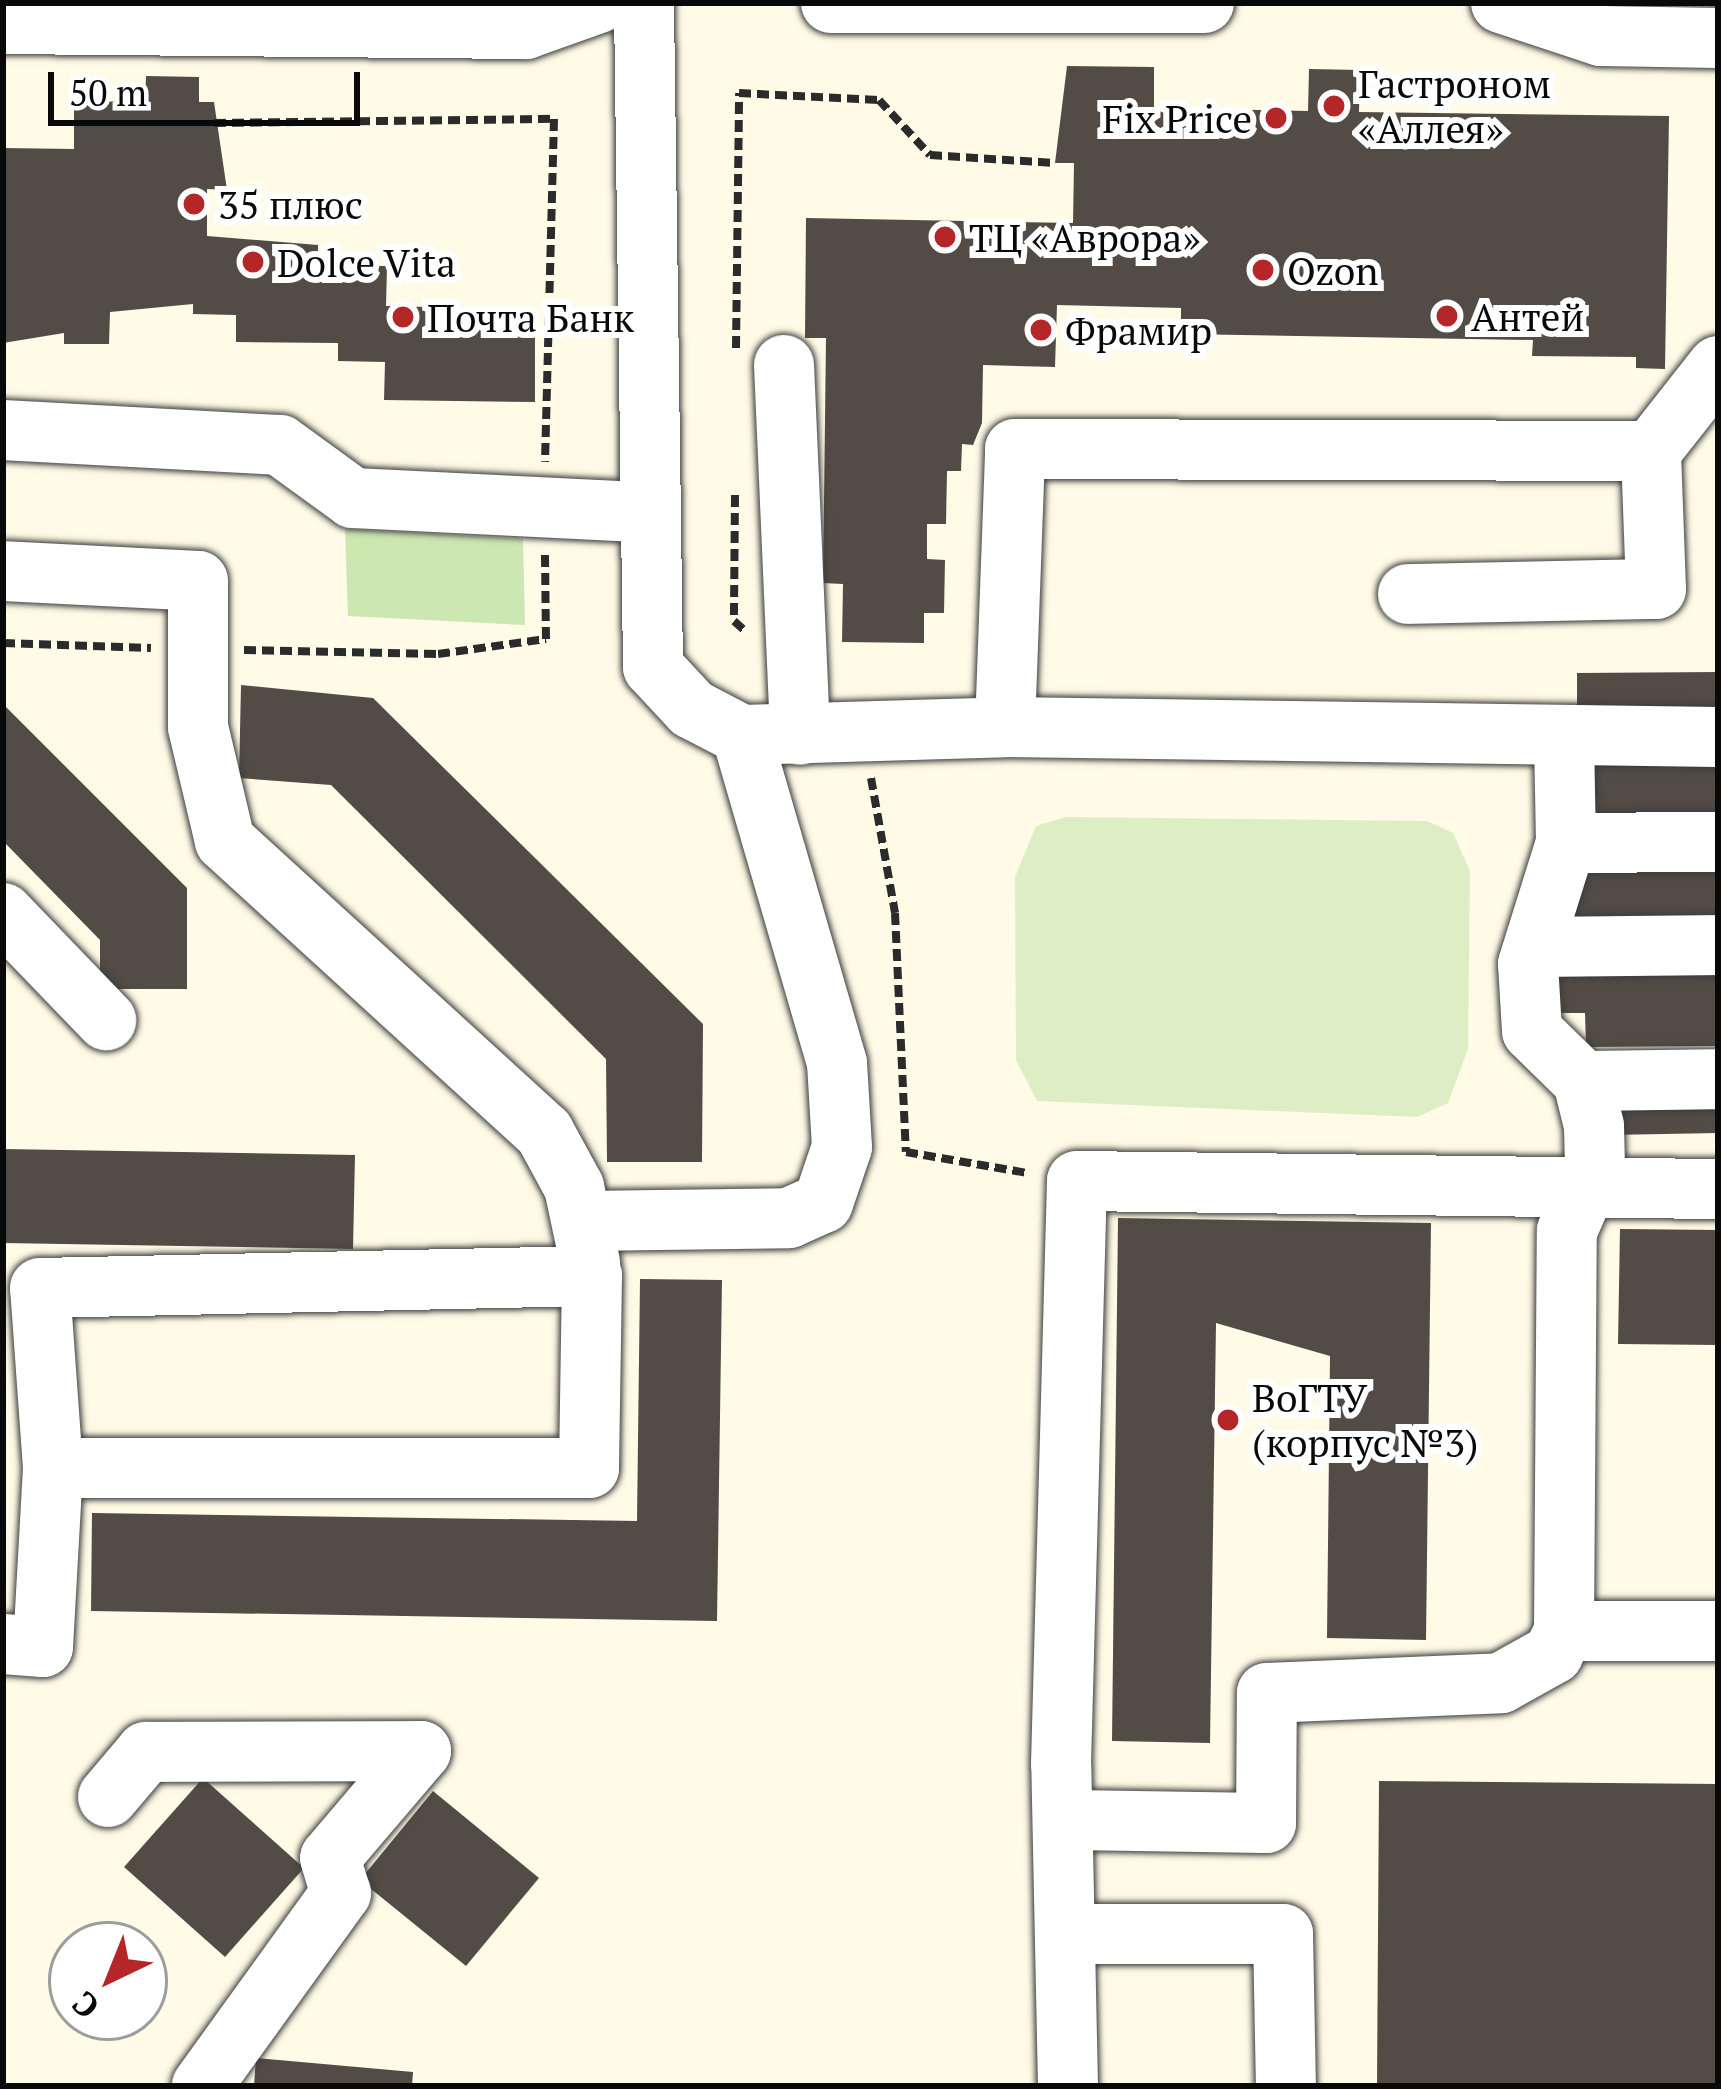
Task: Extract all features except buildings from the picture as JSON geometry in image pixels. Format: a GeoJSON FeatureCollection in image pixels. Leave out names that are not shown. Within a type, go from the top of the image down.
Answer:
{"type":"FeatureCollection","features":[{"type":"Feature","properties":{"kind":"street"},"geometry":{"type":"LineString","coordinates":[[3,24],[526,29],[599,3]]}},
{"type":"Feature","properties":{"kind":"street"},"geometry":{"type":"LineString","coordinates":[[644,3],[644,512],[653,667],[692,709],[771,736],[1005,727],[1718,736]]}},
{"type":"Feature","properties":{"kind":"street"},"geometry":{"type":"LineString","coordinates":[[831,3],[1204,3]]}},
{"type":"Feature","properties":{"kind":"street"},"geometry":{"type":"LineString","coordinates":[[1501,3],[1601,36],[1718,38]]}},
{"type":"Feature","properties":{"kind":"street"},"geometry":{"type":"LineString","coordinates":[[3,1645],[43,1646],[53,1468],[40,1288],[588,1248],[789,1218],[823,1203],[839,1176],[837,1063],[771,736],[784,365]]}},
{"type":"Feature","properties":{"kind":"street"},"geometry":{"type":"LineString","coordinates":[[1408,594],[1656,589],[1651,451],[1718,366]]}},
{"type":"Feature","properties":{"kind":"street"},"geometry":{"type":"LineString","coordinates":[[3,430],[280,445],[353,498],[544,511],[644,512]]}},
{"type":"Feature","properties":{"kind":"street"},"geometry":{"type":"LineString","coordinates":[[1005,727],[1015,449],[1651,451]]}},
{"type":"Feature","properties":{"kind":"street"},"geometry":{"type":"LineString","coordinates":[[3,571],[198,580],[192,649],[208,791],[225,841],[544,1132],[588,1248],[590,1468],[53,1468]]}},
{"type":"Feature","properties":{"kind":"street"},"geometry":{"type":"LineString","coordinates":[[1070,1820],[1266,1822],[1267,1693],[1501,1683],[1553,1654],[1564,1631],[1567,1231],[1585,1189],[1595,1147],[1582,1081],[1532,1031],[1528,964],[1540,947],[1545,880],[1566,843],[1564,737]]}},
{"type":"Feature","properties":{"kind":"street"},"geometry":{"type":"LineString","coordinates":[[1566,843],[1718,842]]}},
{"type":"Feature","properties":{"kind":"street"},"geometry":{"type":"LineString","coordinates":[[3,913],[106,1020]]}},
{"type":"Feature","properties":{"kind":"street"},"geometry":{"type":"LineString","coordinates":[[1540,947],[1718,945]]}},
{"type":"Feature","properties":{"kind":"street"},"geometry":{"type":"LineString","coordinates":[[1582,1081],[1718,1079]]}},
{"type":"Feature","properties":{"kind":"street"},"geometry":{"type":"LineString","coordinates":[[1068,2086],[1070,1820],[1060,1764],[1077,1181],[1718,1189]]}},
{"type":"Feature","properties":{"kind":"street"},"geometry":{"type":"LineString","coordinates":[[1564,1631],[1718,1631]]}},
{"type":"Feature","properties":{"kind":"street"},"geometry":{"type":"LineString","coordinates":[[108,1797],[146,1752],[421,1751],[330,1858],[340,1893],[202,2086]]}},
{"type":"Feature","properties":{"kind":"street"},"geometry":{"type":"LineString","coordinates":[[1067,1934],[1283,1934],[1286,2086]]}},
{"type":"Feature","properties":{"kind":"path"},"geometry":{"type":"LineString","coordinates":[[3,644],[438,654],[546,639],[544,511],[554,119],[214,123]]}},
{"type":"Feature","properties":{"kind":"path"},"geometry":{"type":"LineString","coordinates":[[864,736],[895,913],[906,1152],[1077,1181]]}},
{"type":"Feature","properties":{"kind":"green space"},"geometry":{"type":"Polygon","coordinates":[[[345,529],[523,539],[525,625],[348,616],[345,529]]]}},
{"type":"Feature","properties":{"kind":"green space"},"geometry":{"type":"Polygon","coordinates":[[[1066,817],[1427,821],[1453,833],[1470,871],[1468,1049],[1448,1103],[1417,1117],[1037,1101],[1016,1060],[1015,877],[1036,826],[1066,817]]]}},
{"type":"Feature","properties":{"kind":"place","name":"Гастроном «Аллея»"},"geometry":{"type":"Point","coordinates":[1334,106]}},
{"type":"Feature","properties":{"kind":"place","name":"Fix Price"},"geometry":{"type":"Point","coordinates":[1276,118]}},
{"type":"Feature","properties":{"kind":"place","name":"35 плюс"},"geometry":{"type":"Point","coordinates":[194,204]}},
{"type":"Feature","properties":{"kind":"place","name":"ТЦ «Аврора»"},"geometry":{"type":"Point","coordinates":[945,237]}},
{"type":"Feature","properties":{"kind":"place","name":"Dolce Vita"},"geometry":{"type":"Point","coordinates":[253,262]}},
{"type":"Feature","properties":{"kind":"place","name":"Ozon"},"geometry":{"type":"Point","coordinates":[1263,270]}},
{"type":"Feature","properties":{"kind":"place","name":"Антей"},"geometry":{"type":"Point","coordinates":[1447,316]}},
{"type":"Feature","properties":{"kind":"place","name":"Почта Банк"},"geometry":{"type":"Point","coordinates":[403,317]}},
{"type":"Feature","properties":{"kind":"place","name":"Фрамир"},"geometry":{"type":"Point","coordinates":[1041,330]}},
{"type":"Feature","properties":{"kind":"place","name":"ВоГТУ (корпус №3)"},"geometry":{"type":"Point","coordinates":[1228,1420]}}]}
